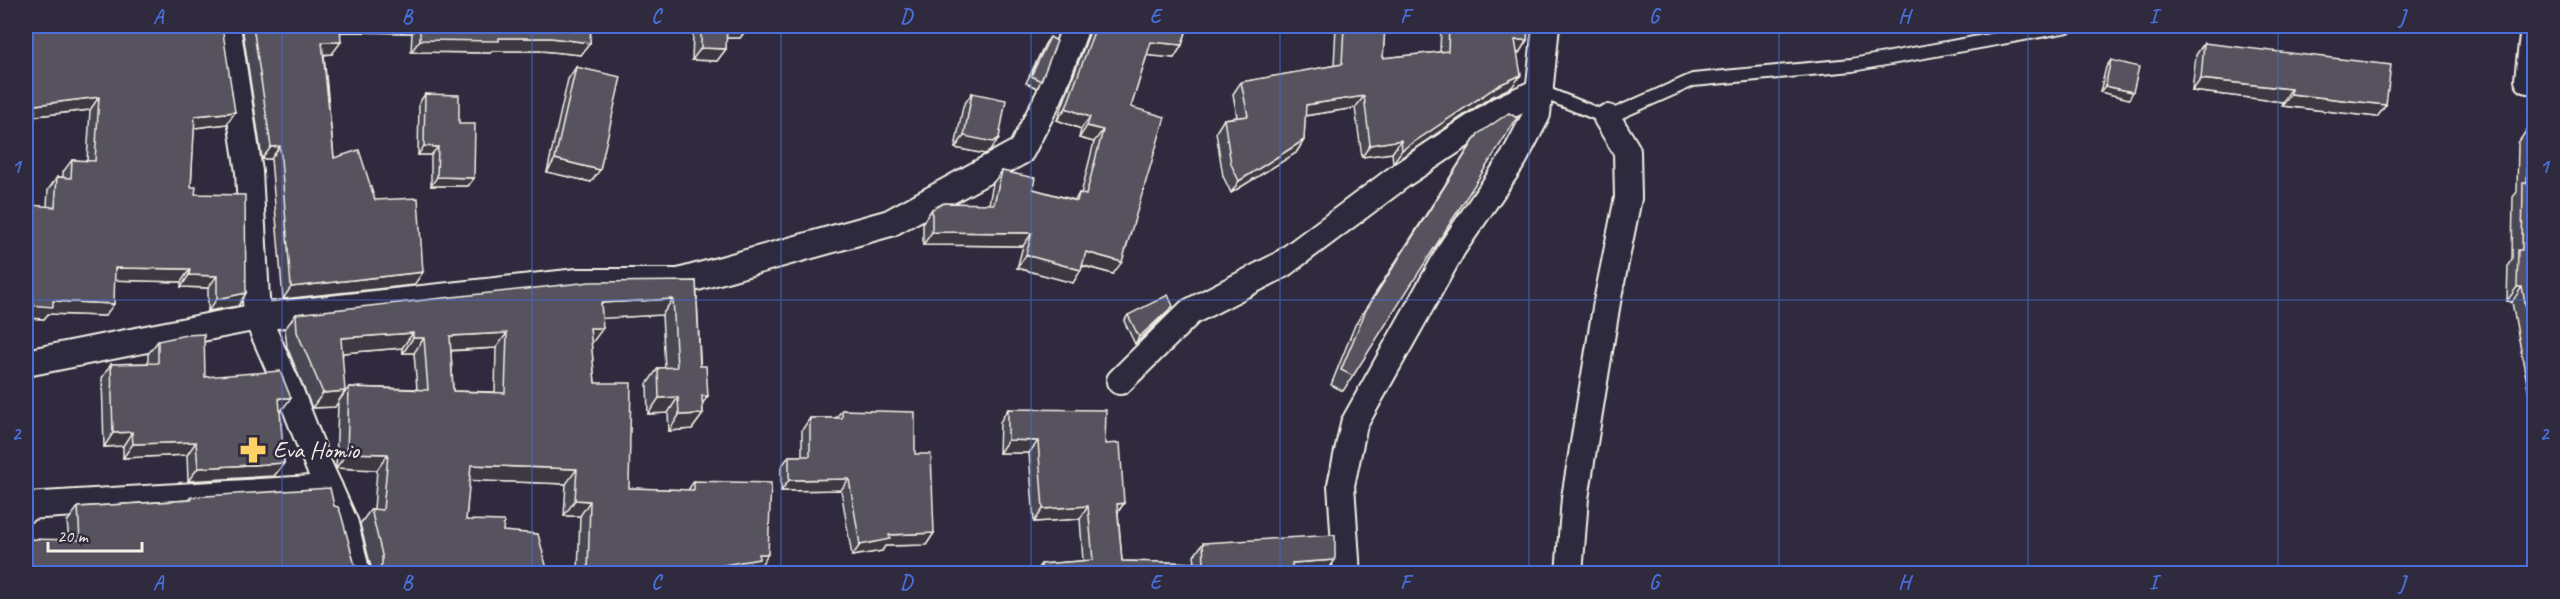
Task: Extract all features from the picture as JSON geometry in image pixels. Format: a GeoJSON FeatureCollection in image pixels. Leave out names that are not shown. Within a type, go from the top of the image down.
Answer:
{"type":"FeatureCollection","features":[{"type":"Feature","properties":{"kind":"street"},"geometry":{"type":"LineString","coordinates":[[227,26],[249,172],[257,316],[345,524],[357,573]]}},
{"type":"Feature","properties":{"kind":"street"},"geometry":{"type":"LineString","coordinates":[[26,363],[257,316],[578,282],[679,282],[890,223],[1021,151],[1049,98],[1076,26]]}},
{"type":"Feature","properties":{"kind":"street"},"geometry":{"type":"LineString","coordinates":[[1347,573],[1341,485],[1353,424],[1453,247],[1514,158],[1537,114],[1546,26]]}},
{"type":"Feature","properties":{"kind":"street"},"geometry":{"type":"LineString","coordinates":[[2534,26],[2528,80],[2535,81]]}},
{"type":"Feature","properties":{"kind":"street"},"geometry":{"type":"LineString","coordinates":[[1120,381],[1190,312],[1281,265],[1403,174],[1499,110],[1540,92]]}},
{"type":"Feature","properties":{"kind":"street"},"geometry":{"type":"LineString","coordinates":[[1569,573],[1575,498],[1605,314],[1628,198],[1627,152],[1607,118]]}},
{"type":"Feature","properties":{"kind":"street"},"geometry":{"type":"LineString","coordinates":[[26,509],[26,506],[329,488]]}},
{"type":"Feature","properties":{"kind":"lane"},"geometry":{"type":"LineString","coordinates":[[1540,92],[1607,118],[1693,80],[1852,65],[1976,40],[2068,26]]}},
{"type":"Feature","properties":{"kind":"building"},"geometry":{"type":"Polygon","coordinates":[[[26,26],[222,26],[235,112],[195,116],[191,187],[196,187],[195,194],[245,195],[246,293],[217,299],[217,276],[189,275],[190,269],[115,268],[114,304],[53,301],[53,307],[29,305],[28,314],[26,313],[26,241],[30,205],[55,207],[57,177],[71,178],[72,160],[95,161],[99,97],[35,105],[35,118],[26,118],[26,26]]]}},
{"type":"Feature","properties":{"kind":"building"},"geometry":{"type":"Polygon","coordinates":[[[253,26],[340,26],[341,42],[322,42],[334,158],[359,150],[375,200],[418,198],[423,272],[291,287],[280,146],[271,147],[253,26]]]}},
{"type":"Feature","properties":{"kind":"building"},"geometry":{"type":"Polygon","coordinates":[[[420,26],[591,26],[590,43],[551,38],[499,38],[499,41],[420,40],[420,26]]]}},
{"type":"Feature","properties":{"kind":"building"},"geometry":{"type":"Polygon","coordinates":[[[701,26],[727,26],[726,49],[701,48],[701,26]]]}},
{"type":"Feature","properties":{"kind":"building"},"geometry":{"type":"Polygon","coordinates":[[[1096,26],[1188,26],[1182,45],[1151,42],[1131,107],[1165,117],[1122,262],[1086,252],[1081,270],[1026,255],[1032,233],[932,232],[932,209],[944,203],[994,204],[1002,171],[1035,178],[1033,189],[1077,201],[1079,193],[1086,195],[1103,130],[1087,126],[1090,117],[1066,108],[1096,26]]]}},
{"type":"Feature","properties":{"kind":"building"},"geometry":{"type":"Polygon","coordinates":[[[1344,26],[1385,26],[1383,58],[1448,51],[1449,26],[1528,26],[1527,40],[1515,40],[1521,75],[1499,85],[1402,150],[1401,140],[1370,145],[1364,96],[1306,105],[1304,140],[1239,181],[1231,164],[1224,119],[1248,116],[1241,82],[1342,64],[1344,26]]]}},
{"type":"Feature","properties":{"kind":"building"},"geometry":{"type":"Polygon","coordinates":[[[1050,37],[1057,41],[1041,81],[1031,76],[1050,37]]]}},
{"type":"Feature","properties":{"kind":"building"},"geometry":{"type":"Polygon","coordinates":[[[2204,43],[2391,65],[2386,105],[2291,94],[2291,89],[2201,79],[2204,43]]]}},
{"type":"Feature","properties":{"kind":"building"},"geometry":{"type":"Polygon","coordinates":[[[2111,60],[2139,67],[2133,92],[2105,86],[2111,60]]]}},
{"type":"Feature","properties":{"kind":"building"},"geometry":{"type":"Polygon","coordinates":[[[576,67],[621,77],[600,170],[555,159],[576,67]]]}},
{"type":"Feature","properties":{"kind":"building"},"geometry":{"type":"Polygon","coordinates":[[[972,93],[1006,100],[999,138],[993,142],[964,136],[972,93]]]}},
{"type":"Feature","properties":{"kind":"building"},"geometry":{"type":"Polygon","coordinates":[[[425,94],[459,95],[459,124],[475,124],[474,178],[437,177],[438,147],[424,146],[425,94]]]}},
{"type":"Feature","properties":{"kind":"building"},"geometry":{"type":"Polygon","coordinates":[[[1509,113],[1517,118],[1353,376],[1341,370],[1366,310],[1478,134],[1509,113]]]}},
{"type":"Feature","properties":{"kind":"building"},"geometry":{"type":"Polygon","coordinates":[[[2528,128],[2535,128],[2535,355],[2522,287],[2517,287],[2518,250],[2522,250],[2523,183],[2527,183],[2528,128]]]}},
{"type":"Feature","properties":{"kind":"building"},"geometry":{"type":"Polygon","coordinates":[[[696,281],[700,366],[706,366],[708,396],[702,396],[703,414],[679,415],[678,397],[659,398],[658,368],[677,367],[673,299],[601,303],[603,328],[590,328],[595,383],[631,383],[629,488],[694,490],[694,481],[771,483],[768,554],[759,554],[759,559],[694,570],[695,573],[588,573],[590,501],[575,500],[577,469],[471,465],[466,520],[504,521],[503,531],[538,534],[548,573],[364,573],[378,570],[382,564],[371,509],[383,510],[388,454],[347,453],[349,387],[428,390],[424,338],[413,338],[413,333],[341,338],[345,391],[323,393],[297,332],[296,314],[590,282],[696,281]],[[507,333],[450,336],[453,391],[505,393],[507,333]]]}},
{"type":"Feature","properties":{"kind":"building"},"geometry":{"type":"Polygon","coordinates":[[[1168,295],[1173,306],[1139,337],[1128,315],[1168,295]]]}},
{"type":"Feature","properties":{"kind":"building"},"geometry":{"type":"Polygon","coordinates":[[[204,334],[205,377],[280,371],[291,398],[279,398],[284,463],[198,468],[196,442],[133,444],[132,432],[113,433],[111,364],[158,363],[158,341],[204,334]]]}},
{"type":"Feature","properties":{"kind":"building"},"geometry":{"type":"Polygon","coordinates":[[[1008,409],[1106,410],[1105,444],[1120,443],[1124,503],[1117,504],[1122,561],[1204,563],[1203,543],[1335,535],[1335,560],[1292,563],[1292,573],[1041,573],[1041,564],[1093,560],[1088,506],[1043,509],[1038,441],[1008,440],[1008,409]]]}},
{"type":"Feature","properties":{"kind":"building"},"geometry":{"type":"Polygon","coordinates":[[[842,410],[915,412],[915,454],[931,454],[934,533],[889,535],[890,539],[860,545],[849,479],[789,480],[789,456],[810,456],[810,418],[842,418],[842,410]]]}},
{"type":"Feature","properties":{"kind":"building"},"geometry":{"type":"Polygon","coordinates":[[[330,488],[334,506],[338,507],[341,514],[356,569],[364,573],[39,573],[26,571],[26,539],[80,540],[78,507],[330,488]]]}},
{"type":"Feature","properties":{"kind":"place","name":"Eva Homio"},"geometry":{"type":"Point","coordinates":[253,450]}}]}
